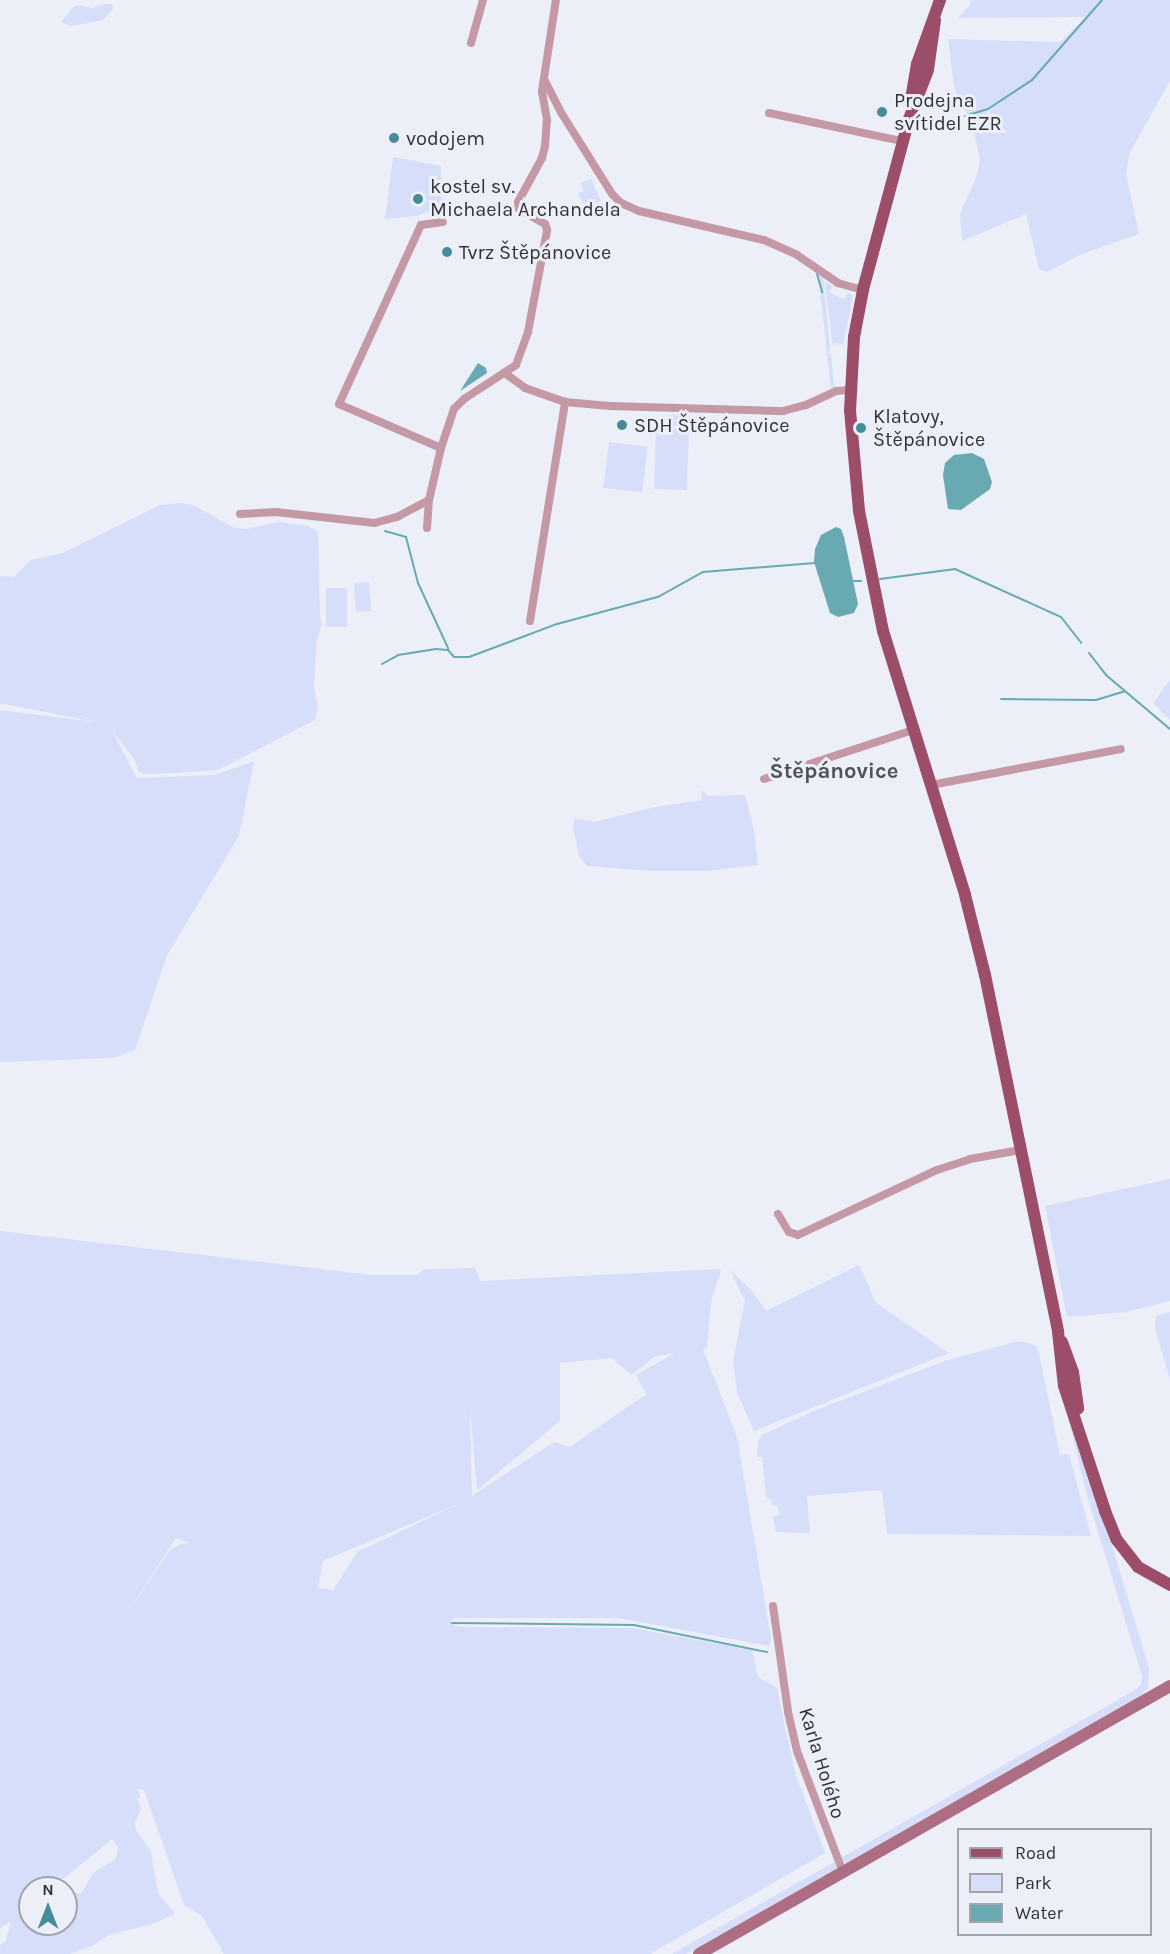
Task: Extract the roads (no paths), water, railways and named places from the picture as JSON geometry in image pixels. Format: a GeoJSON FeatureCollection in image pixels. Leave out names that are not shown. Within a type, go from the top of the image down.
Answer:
{"type":"FeatureCollection","features":[{"type":"Feature","properties":{"kind":"main road"},"geometry":{"type":"LineString","coordinates":[[940,0],[928,70],[902,141],[863,290],[854,337],[850,390],[855,479],[868,566],[883,631],[976,939],[1058,1332],[1072,1372],[1080,1428],[1105,1511],[1122,1548],[1145,1572],[1170,1585]]}},
{"type":"Feature","properties":{"kind":"main road"},"geometry":{"type":"LineString","coordinates":[[699,1954],[1170,1686]]}},
{"type":"Feature","properties":{"kind":"street"},"geometry":{"type":"LineString","coordinates":[[471,43],[483,0]]}},
{"type":"Feature","properties":{"kind":"street"},"geometry":{"type":"LineString","coordinates":[[427,528],[429,500],[441,448],[452,415],[458,404],[506,374],[516,365],[526,343],[538,292],[547,230],[545,224],[519,209],[517,204],[542,158],[545,146],[548,120],[542,91],[556,0]]}},
{"type":"Feature","properties":{"kind":"street"},"geometry":{"type":"LineString","coordinates":[[544,79],[562,114],[612,194],[621,203],[639,211],[764,240],[797,255],[838,283],[863,290]]}},
{"type":"Feature","properties":{"kind":"street"},"geometry":{"type":"LineString","coordinates":[[769,113],[902,141]]}},
{"type":"Feature","properties":{"kind":"street"},"geometry":{"type":"LineString","coordinates":[[441,448],[339,404],[421,226],[442,222]]}},
{"type":"Feature","properties":{"kind":"street"},"geometry":{"type":"LineString","coordinates":[[506,374],[525,388],[565,402],[783,411],[806,405],[836,391],[850,390]]}},
{"type":"Feature","properties":{"kind":"street"},"geometry":{"type":"LineString","coordinates":[[530,621],[565,402]]}},
{"type":"Feature","properties":{"kind":"street"},"geometry":{"type":"LineString","coordinates":[[240,514],[276,512],[374,523],[397,517],[429,500]]}},
{"type":"Feature","properties":{"kind":"street"},"geometry":{"type":"LineString","coordinates":[[764,779],[913,730]]}},
{"type":"Feature","properties":{"kind":"street"},"geometry":{"type":"LineString","coordinates":[[931,785],[1121,749]]}},
{"type":"Feature","properties":{"kind":"street"},"geometry":{"type":"LineString","coordinates":[[778,1214],[789,1232],[798,1235],[937,1170],[970,1159],[1020,1150]]}},
{"type":"Feature","properties":{"kind":"street","name":"Karla Holého"},"geometry":{"type":"LineString","coordinates":[[773,1606],[788,1712],[797,1751],[843,1872]]}},
{"type":"Feature","properties":{"kind":"water"},"geometry":{"type":"Polygon","coordinates":[[[478,363],[486,368],[487,373],[460,391],[478,363]]]}},
{"type":"Feature","properties":{"kind":"water"},"geometry":{"type":"Polygon","coordinates":[[[972,453],[984,459],[992,482],[990,489],[961,510],[948,509],[943,475],[945,463],[954,455],[972,453]]]}},
{"type":"Feature","properties":{"kind":"water"},"geometry":{"type":"Polygon","coordinates":[[[836,527],[841,529],[844,537],[858,604],[854,613],[838,617],[830,613],[814,562],[815,549],[821,535],[836,527]]]}},
{"type":"Feature","properties":{"kind":"waterway"},"geometry":{"type":"LineString","coordinates":[[965,116],[988,109],[1032,80],[1102,0]]}},
{"type":"Feature","properties":{"kind":"waterway"},"geometry":{"type":"LineString","coordinates":[[817,274],[822,292]]}},
{"type":"Feature","properties":{"kind":"waterway"},"geometry":{"type":"LineString","coordinates":[[385,531],[406,537],[418,583],[448,648]]}},
{"type":"Feature","properties":{"kind":"waterway"},"geometry":{"type":"LineString","coordinates":[[382,664],[398,655],[435,649],[448,650],[454,657],[469,657],[557,624],[658,597],[703,572],[815,563]]}},
{"type":"Feature","properties":{"kind":"waterway"},"geometry":{"type":"LineString","coordinates":[[880,579],[955,569],[1061,617],[1081,643]]}},
{"type":"Feature","properties":{"kind":"waterway"},"geometry":{"type":"LineString","coordinates":[[853,581],[861,581]]}},
{"type":"Feature","properties":{"kind":"waterway"},"geometry":{"type":"LineString","coordinates":[[1089,653],[1106,675],[1170,729]]}},
{"type":"Feature","properties":{"kind":"waterway"},"geometry":{"type":"LineString","coordinates":[[1001,699],[1096,700],[1125,691]]}},
{"type":"Feature","properties":{"kind":"waterway"},"geometry":{"type":"LineString","coordinates":[[452,1623],[634,1625],[767,1652]]}},
{"type":"Feature","properties":{"kind":"place","name":"Prodejna svítidel EZR"},"geometry":{"type":"Point","coordinates":[882,112]}},
{"type":"Feature","properties":{"kind":"place","name":"vodojem"},"geometry":{"type":"Point","coordinates":[394,138]}},
{"type":"Feature","properties":{"kind":"place","name":"kostel sv. Michaela Archandela"},"geometry":{"type":"Point","coordinates":[418,199]}},
{"type":"Feature","properties":{"kind":"place","name":"Tvrz Štěpánovice"},"geometry":{"type":"Point","coordinates":[447,252]}},
{"type":"Feature","properties":{"kind":"place","name":"SDH Štěpánovice"},"geometry":{"type":"Point","coordinates":[622,425]}},
{"type":"Feature","properties":{"kind":"place","name":"Klatovy, Štěpánovice"},"geometry":{"type":"Point","coordinates":[861,428]}},
{"type":"Feature","properties":{"kind":"district","name":"Štěpánovice"},"geometry":{"type":"Point","coordinates":[834,772]}}]}
